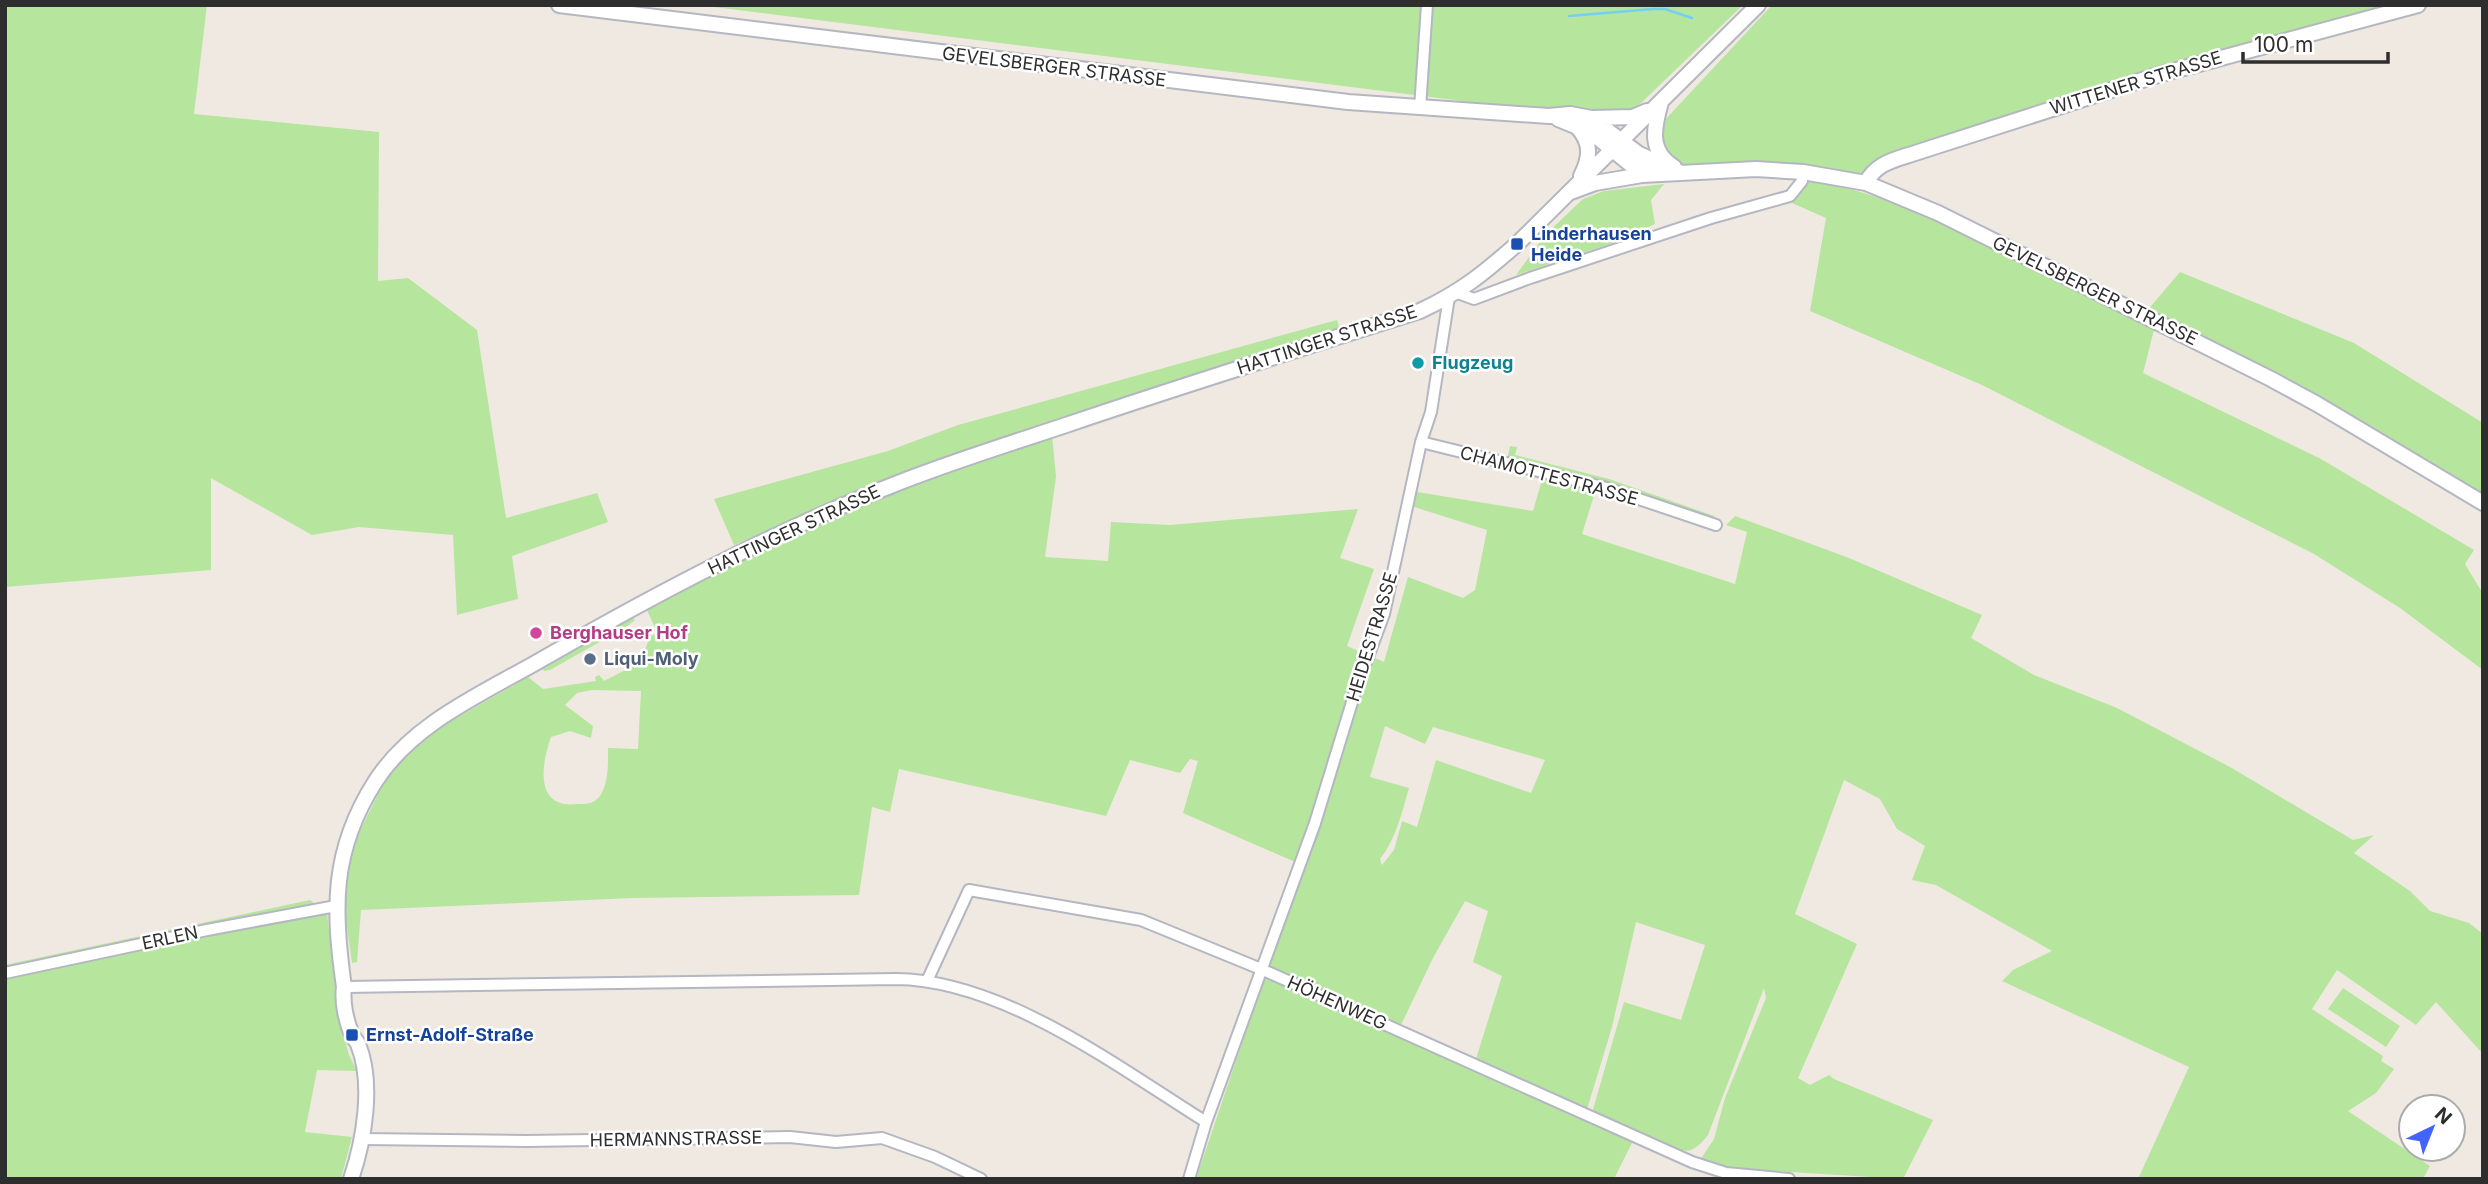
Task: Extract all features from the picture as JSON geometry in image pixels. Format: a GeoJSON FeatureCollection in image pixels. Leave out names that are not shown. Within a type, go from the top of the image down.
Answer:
{"type":"FeatureCollection","features":[{"type":"Feature","properties":{"kind":"main road","name":"GEVELSBERGER STRASSE"},"geometry":{"type":"LineString","coordinates":[[559,5],[1275,94],[1420,108],[1549,116],[1570,114],[1591,118],[1630,164],[1652,175]]}},
{"type":"Feature","properties":{"kind":"main road","name":"HATTINGER STRASSE"},"geometry":{"type":"LineString","coordinates":[[351,1179],[362,1139],[365,1085],[358,1044],[360,1034],[352,999],[345,987],[336,906],[339,875],[346,842],[357,813],[377,779],[403,748],[438,720],[592,631],[754,544],[904,480],[1131,403],[1420,311],[1454,295],[1517,244],[1758,5]]}},
{"type":"Feature","properties":{"kind":"main road","name":"WITTENER STRASSE"},"geometry":{"type":"LineString","coordinates":[[1866,183],[1871,173],[1881,165],[1912,153],[2158,75],[2418,5]]}},
{"type":"Feature","properties":{"kind":"main road"},"geometry":{"type":"LineString","coordinates":[[1591,118],[1633,117],[1657,104]]}},
{"type":"Feature","properties":{"kind":"main road"},"geometry":{"type":"LineString","coordinates":[[1657,104],[1655,145],[1666,162],[1686,172]]}},
{"type":"Feature","properties":{"kind":"main road","name":"GEVELSBERGER STRASSE"},"geometry":{"type":"LineString","coordinates":[[1549,116],[1652,161],[1686,172]]}},
{"type":"Feature","properties":{"kind":"main road"},"geometry":{"type":"LineString","coordinates":[[1574,125],[1589,145],[1589,156],[1580,180]]}},
{"type":"Feature","properties":{"kind":"main road","name":"GEVELSBERGER STRASSE"},"geometry":{"type":"LineString","coordinates":[[1566,194],[1595,183],[1652,175],[1756,169],[1803,172],[1866,183],[1938,213],[2261,374],[2317,404],[2483,503]]}},
{"type":"Feature","properties":{"kind":"street"},"geometry":{"type":"LineString","coordinates":[[1420,108],[1427,5]]}},
{"type":"Feature","properties":{"kind":"street","name":"HATTINGER STRASSE"},"geometry":{"type":"LineString","coordinates":[[1454,295],[1474,299],[1686,226],[1790,196],[1802,181],[1803,172]]}},
{"type":"Feature","properties":{"kind":"street","name":"HEIDESTRASSE"},"geometry":{"type":"LineString","coordinates":[[1189,1179],[1206,1122],[1315,823],[1356,689],[1384,614],[1421,442],[1431,412],[1454,295]]}},
{"type":"Feature","properties":{"kind":"street","name":"CHAMOTTESTRASSE"},"geometry":{"type":"LineString","coordinates":[[1421,442],[1603,487],[1716,525]]}},
{"type":"Feature","properties":{"kind":"street","name":"HÖHENWEG"},"geometry":{"type":"LineString","coordinates":[[927,981],[969,890],[1141,920],[1261,969],[1692,1162],[1726,1173],[1789,1179]]}},
{"type":"Feature","properties":{"kind":"street","name":"ERLEN"},"geometry":{"type":"LineString","coordinates":[[5,973],[336,906]]}},
{"type":"Feature","properties":{"kind":"street"},"geometry":{"type":"LineString","coordinates":[[345,987],[896,979],[927,981],[991,999],[1044,1023],[1206,1122]]}},
{"type":"Feature","properties":{"kind":"street","name":"HERMANNSTRASSE"},"geometry":{"type":"LineString","coordinates":[[362,1139],[526,1141],[790,1138],[836,1142],[882,1138],[944,1161],[981,1179]]}},
{"type":"Feature","properties":{"kind":"green space"},"geometry":{"type":"Polygon","coordinates":[[[5,5],[207,5],[194,114],[379,132],[378,281],[408,278],[477,330],[506,518],[597,493],[608,522],[512,556],[518,599],[457,615],[453,535],[359,527],[312,535],[211,478],[211,570],[5,587],[5,5]]]}},
{"type":"Feature","properties":{"kind":"green space"},"geometry":{"type":"Polygon","coordinates":[[[698,5],[1743,5],[1641,103],[1621,112],[1502,106],[698,5]]]}},
{"type":"Feature","properties":{"kind":"green space"},"geometry":{"type":"Polygon","coordinates":[[[1772,5],[2403,5],[1873,165],[1859,175],[1801,164],[1683,166],[1671,161],[1659,140],[1663,122],[1772,5]]]}},
{"type":"Feature","properties":{"kind":"green space"},"geometry":{"type":"Polygon","coordinates":[[[1808,179],[1898,204],[1942,222],[1986,241],[2155,326],[2143,373],[2321,459],[2474,550],[2465,564],[2483,594],[2483,670],[2400,608],[2314,554],[1982,385],[1810,311],[1826,218],[1792,203],[1792,197],[1808,179]]]}},
{"type":"Feature","properties":{"kind":"green space"},"geometry":{"type":"Polygon","coordinates":[[[1664,184],[1651,200],[1655,224],[1613,243],[1516,275],[1545,235],[1583,199],[1604,191],[1664,184]]]}},
{"type":"Feature","properties":{"kind":"green space"},"geometry":{"type":"Polygon","coordinates":[[[2180,272],[2354,343],[2483,423],[2483,498],[2146,312],[2180,272]]]}},
{"type":"Feature","properties":{"kind":"green space"},"geometry":{"type":"Polygon","coordinates":[[[1337,320],[1340,329],[906,471],[734,545],[714,499],[888,451],[958,425],[1337,320]]]}},
{"type":"Feature","properties":{"kind":"green space"},"geometry":{"type":"Polygon","coordinates":[[[1052,435],[1056,477],[1045,557],[1108,561],[1111,522],[1170,525],[1358,509],[1340,558],[1374,569],[1347,646],[1384,662],[1408,577],[1463,598],[1475,590],[1487,530],[1408,505],[1411,491],[1533,511],[1544,473],[1596,489],[1582,534],[1735,584],[1747,532],[1726,525],[1735,516],[1849,558],[1982,615],[1971,638],[2034,675],[2117,708],[2230,767],[2353,840],[2374,835],[2354,853],[2410,891],[2430,911],[2469,923],[2483,934],[2483,1054],[2436,1002],[2416,1025],[2337,970],[2312,1009],[2383,1056],[2381,1061],[2394,1069],[2376,1093],[2348,1111],[2397,1144],[2397,1163],[2426,1163],[2430,1166],[2423,1179],[2138,1179],[2189,1067],[2002,981],[2013,970],[2052,951],[1936,885],[1912,880],[1925,846],[1897,829],[1880,799],[1844,780],[1795,914],[1857,944],[1798,1078],[1810,1085],[1829,1075],[1933,1120],[1903,1179],[1724,1168],[1698,1163],[1714,1139],[1725,1098],[1766,998],[1764,988],[1708,1135],[1696,1147],[1683,1151],[1671,1148],[1592,1113],[1624,1002],[1681,1020],[1705,945],[1636,922],[1612,1027],[1585,1116],[1634,1139],[1614,1179],[1196,1179],[1302,865],[1183,813],[1198,761],[1190,759],[1180,773],[1130,760],[1106,816],[899,769],[890,812],[872,807],[859,895],[632,898],[361,910],[357,962],[352,963],[343,899],[346,870],[354,843],[386,778],[413,747],[439,728],[528,677],[543,689],[596,681],[595,677],[599,675],[604,681],[635,665],[632,660],[644,653],[650,636],[658,634],[646,608],[716,569],[889,493],[1052,435]],[[592,690],[577,693],[565,705],[593,726],[591,738],[570,731],[551,737],[544,776],[548,794],[555,800],[570,804],[596,800],[603,791],[606,779],[608,748],[638,749],[641,691],[592,690]],[[1385,726],[1370,777],[1409,788],[1394,834],[1380,859],[1382,865],[1394,850],[1402,821],[1417,827],[1436,760],[1531,793],[1545,760],[1433,727],[1425,744],[1385,726]],[[1465,901],[1433,958],[1400,1027],[1475,1062],[1502,976],[1473,962],[1488,911],[1465,901]]]}},
{"type":"Feature","properties":{"kind":"green space"},"geometry":{"type":"Polygon","coordinates":[[[1510,446],[1517,447],[1515,455],[1609,479],[1714,516],[1712,520],[1507,460],[1510,446]]]}},
{"type":"Feature","properties":{"kind":"green space"},"geometry":{"type":"Polygon","coordinates":[[[632,617],[635,620],[626,627],[544,671],[543,669],[632,617]]]}},
{"type":"Feature","properties":{"kind":"green space"},"geometry":{"type":"Polygon","coordinates":[[[310,900],[327,913],[341,1025],[349,1055],[357,1071],[317,1070],[305,1132],[352,1137],[341,1179],[5,1179],[5,965],[310,900]]]}},
{"type":"Feature","properties":{"kind":"green space"},"geometry":{"type":"Polygon","coordinates":[[[2343,988],[2400,1026],[2386,1047],[2328,1009],[2343,988]]]}},
{"type":"Feature","properties":{"kind":"waterway"},"geometry":{"type":"LineString","coordinates":[[1569,16],[1665,9],[1692,18]]}},
{"type":"Feature","properties":{"kind":"place","name":"Linderhausen Heide"},"geometry":{"type":"Point","coordinates":[1517,244]}},
{"type":"Feature","properties":{"kind":"place","name":"Flugzeug"},"geometry":{"type":"Point","coordinates":[1418,363]}},
{"type":"Feature","properties":{"kind":"place","name":"Berghauser Hof"},"geometry":{"type":"Point","coordinates":[536,633]}},
{"type":"Feature","properties":{"kind":"place","name":"Liqui-Moly"},"geometry":{"type":"Point","coordinates":[590,659]}},
{"type":"Feature","properties":{"kind":"place","name":"Ernst-Adolf-Straße"},"geometry":{"type":"Point","coordinates":[352,1035]}}]}
